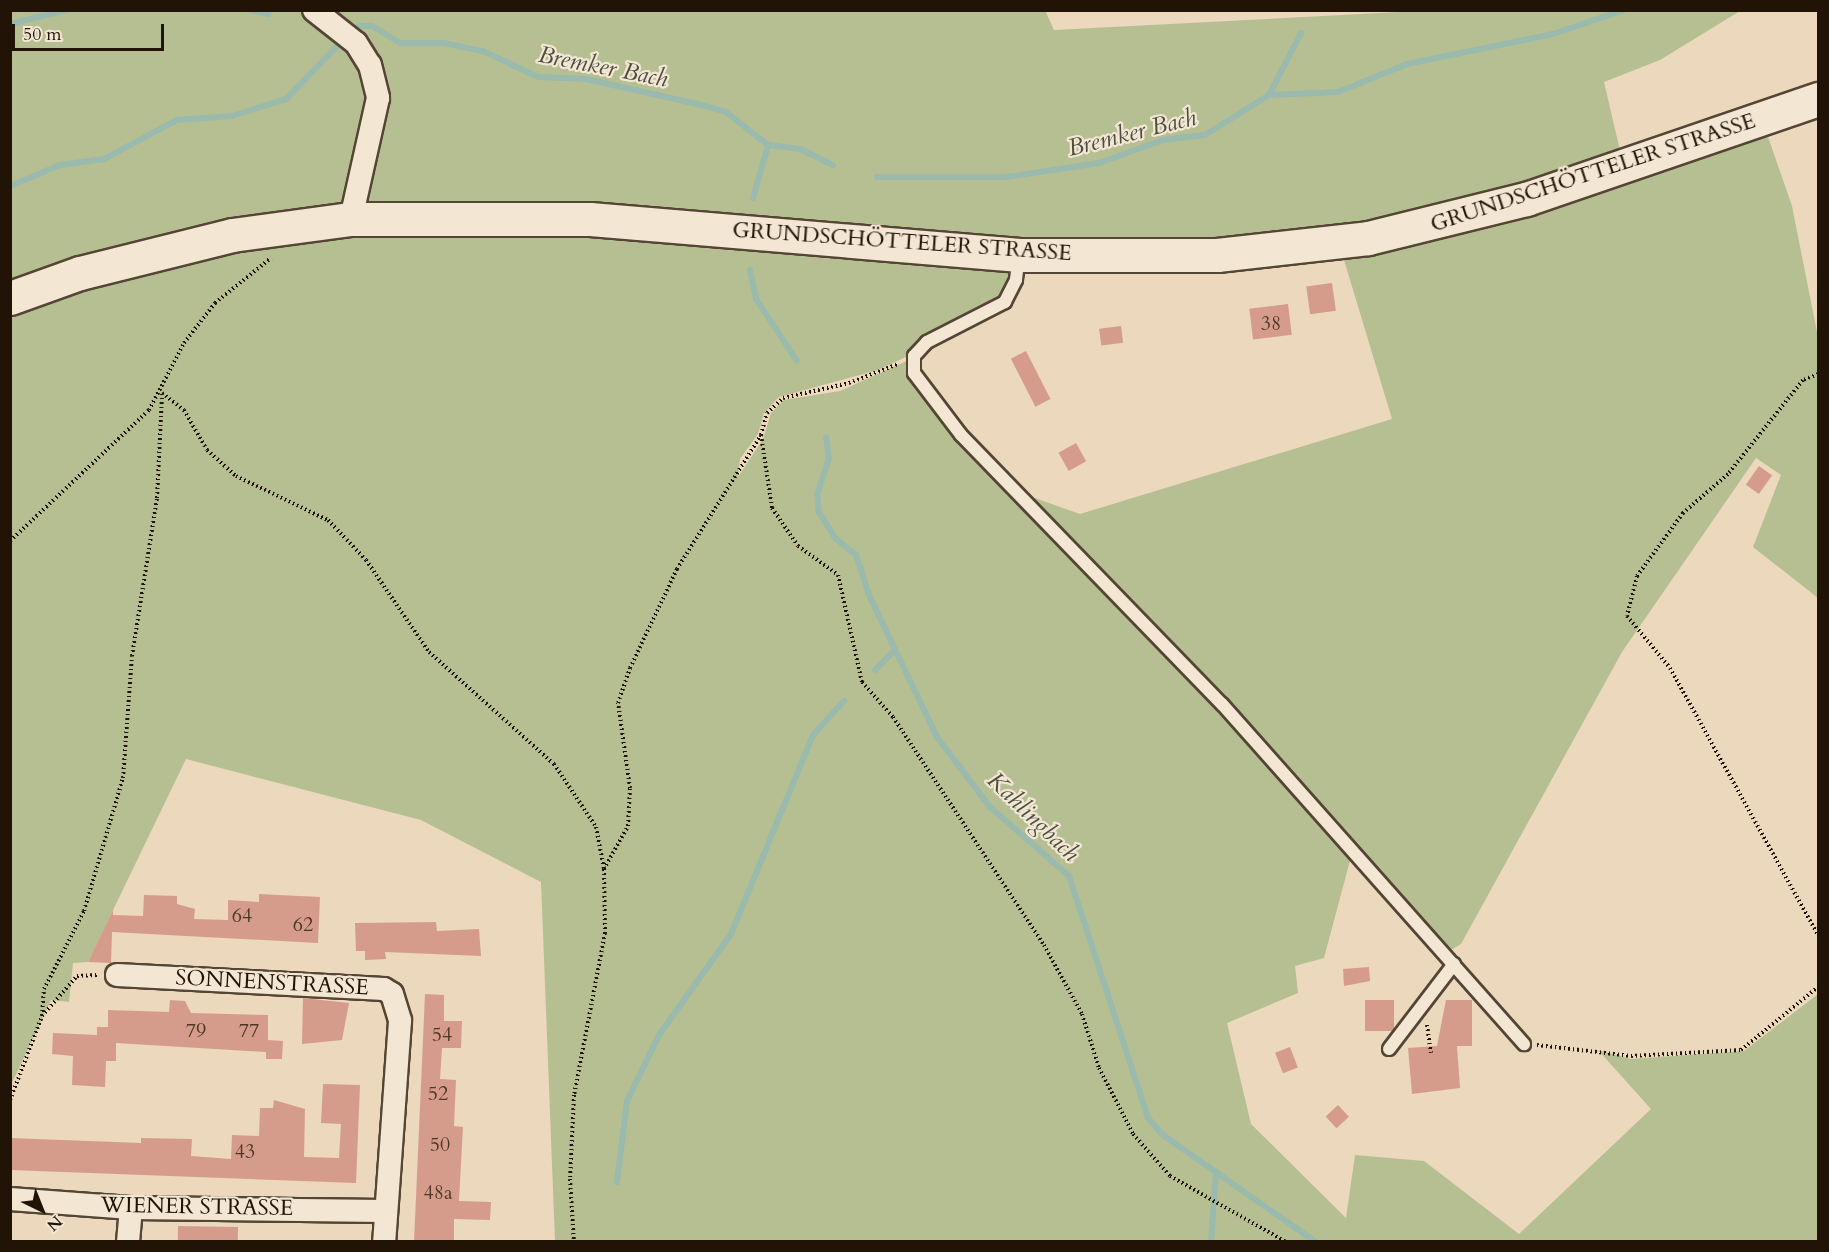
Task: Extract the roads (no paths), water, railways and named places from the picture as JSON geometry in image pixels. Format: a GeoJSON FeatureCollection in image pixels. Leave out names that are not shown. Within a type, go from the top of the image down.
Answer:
{"type":"FeatureCollection","features":[{"type":"Feature","properties":{"kind":"main road","name":"GRUNDSCHÖTTELER STRASSE"},"geometry":{"type":"LineString","coordinates":[[10,298],[80,273],[232,235],[351,219],[590,219],[1019,255],[1217,255],[1368,238],[1526,199],[1818,99]]}},
{"type":"Feature","properties":{"kind":"street"},"geometry":{"type":"LineString","coordinates":[[314,10],[349,35],[370,65],[378,98],[351,219]]}},
{"type":"Feature","properties":{"kind":"street","name":"SONNENSTRASSE"},"geometry":{"type":"LineString","coordinates":[[117,975],[384,989],[392,994],[400,1021],[384,1211],[384,1242]]}},
{"type":"Feature","properties":{"kind":"street","name":"WIENER STRASSE"},"geometry":{"type":"LineString","coordinates":[[10,1199],[131,1208],[384,1211]]}},
{"type":"Feature","properties":{"kind":"street"},"geometry":{"type":"LineString","coordinates":[[128,1242],[131,1208]]}},
{"type":"Feature","properties":{"kind":"lane"},"geometry":{"type":"LineString","coordinates":[[1019,255],[1016,280],[1005,302],[927,342],[914,356],[914,373],[961,435],[1222,704],[1524,1044]]}},
{"type":"Feature","properties":{"kind":"lane"},"geometry":{"type":"LineString","coordinates":[[1389,1049],[1454,964]]}},
{"type":"Feature","properties":{"kind":"waterway"},"geometry":{"type":"LineString","coordinates":[[10,24],[67,10]]}},
{"type":"Feature","properties":{"kind":"waterway"},"geometry":{"type":"LineString","coordinates":[[251,10],[269,14]]}},
{"type":"Feature","properties":{"kind":"waterway","name":"Bremker Bach"},"geometry":{"type":"LineString","coordinates":[[877,177],[1006,177],[1099,163],[1163,140],[1205,135],[1269,95],[1338,92],[1407,64],[1553,34],[1624,10]]}},
{"type":"Feature","properties":{"kind":"waterway","name":"Bremker Bach"},"geometry":{"type":"LineString","coordinates":[[351,33],[359,26],[372,26],[400,43],[444,43],[483,51],[538,77],[586,79],[706,106],[726,112],[768,145],[800,149],[833,165]]}},
{"type":"Feature","properties":{"kind":"waterway"},"geometry":{"type":"LineString","coordinates":[[1269,95],[1301,33]]}},
{"type":"Feature","properties":{"kind":"waterway","name":"Bremker Bach"},"geometry":{"type":"LineString","coordinates":[[10,186],[60,165],[104,159],[177,120],[232,116],[286,99],[343,40]]}},
{"type":"Feature","properties":{"kind":"waterway"},"geometry":{"type":"LineString","coordinates":[[753,198],[768,145]]}},
{"type":"Feature","properties":{"kind":"waterway"},"geometry":{"type":"LineString","coordinates":[[750,270],[756,299],[797,361]]}},
{"type":"Feature","properties":{"kind":"waterway","name":"Kahlingbach"},"geometry":{"type":"LineString","coordinates":[[826,437],[829,458],[817,494],[819,512],[835,538],[856,555],[868,593],[937,737],[990,807],[1069,876],[1148,1118],[1163,1135],[1316,1242]]}},
{"type":"Feature","properties":{"kind":"waterway"},"geometry":{"type":"LineString","coordinates":[[875,670],[894,651]]}},
{"type":"Feature","properties":{"kind":"waterway"},"geometry":{"type":"LineString","coordinates":[[617,1182],[627,1101],[659,1035],[731,934],[813,735],[844,701]]}},
{"type":"Feature","properties":{"kind":"waterway"},"geometry":{"type":"LineString","coordinates":[[1211,1242],[1216,1173]]}}]}
